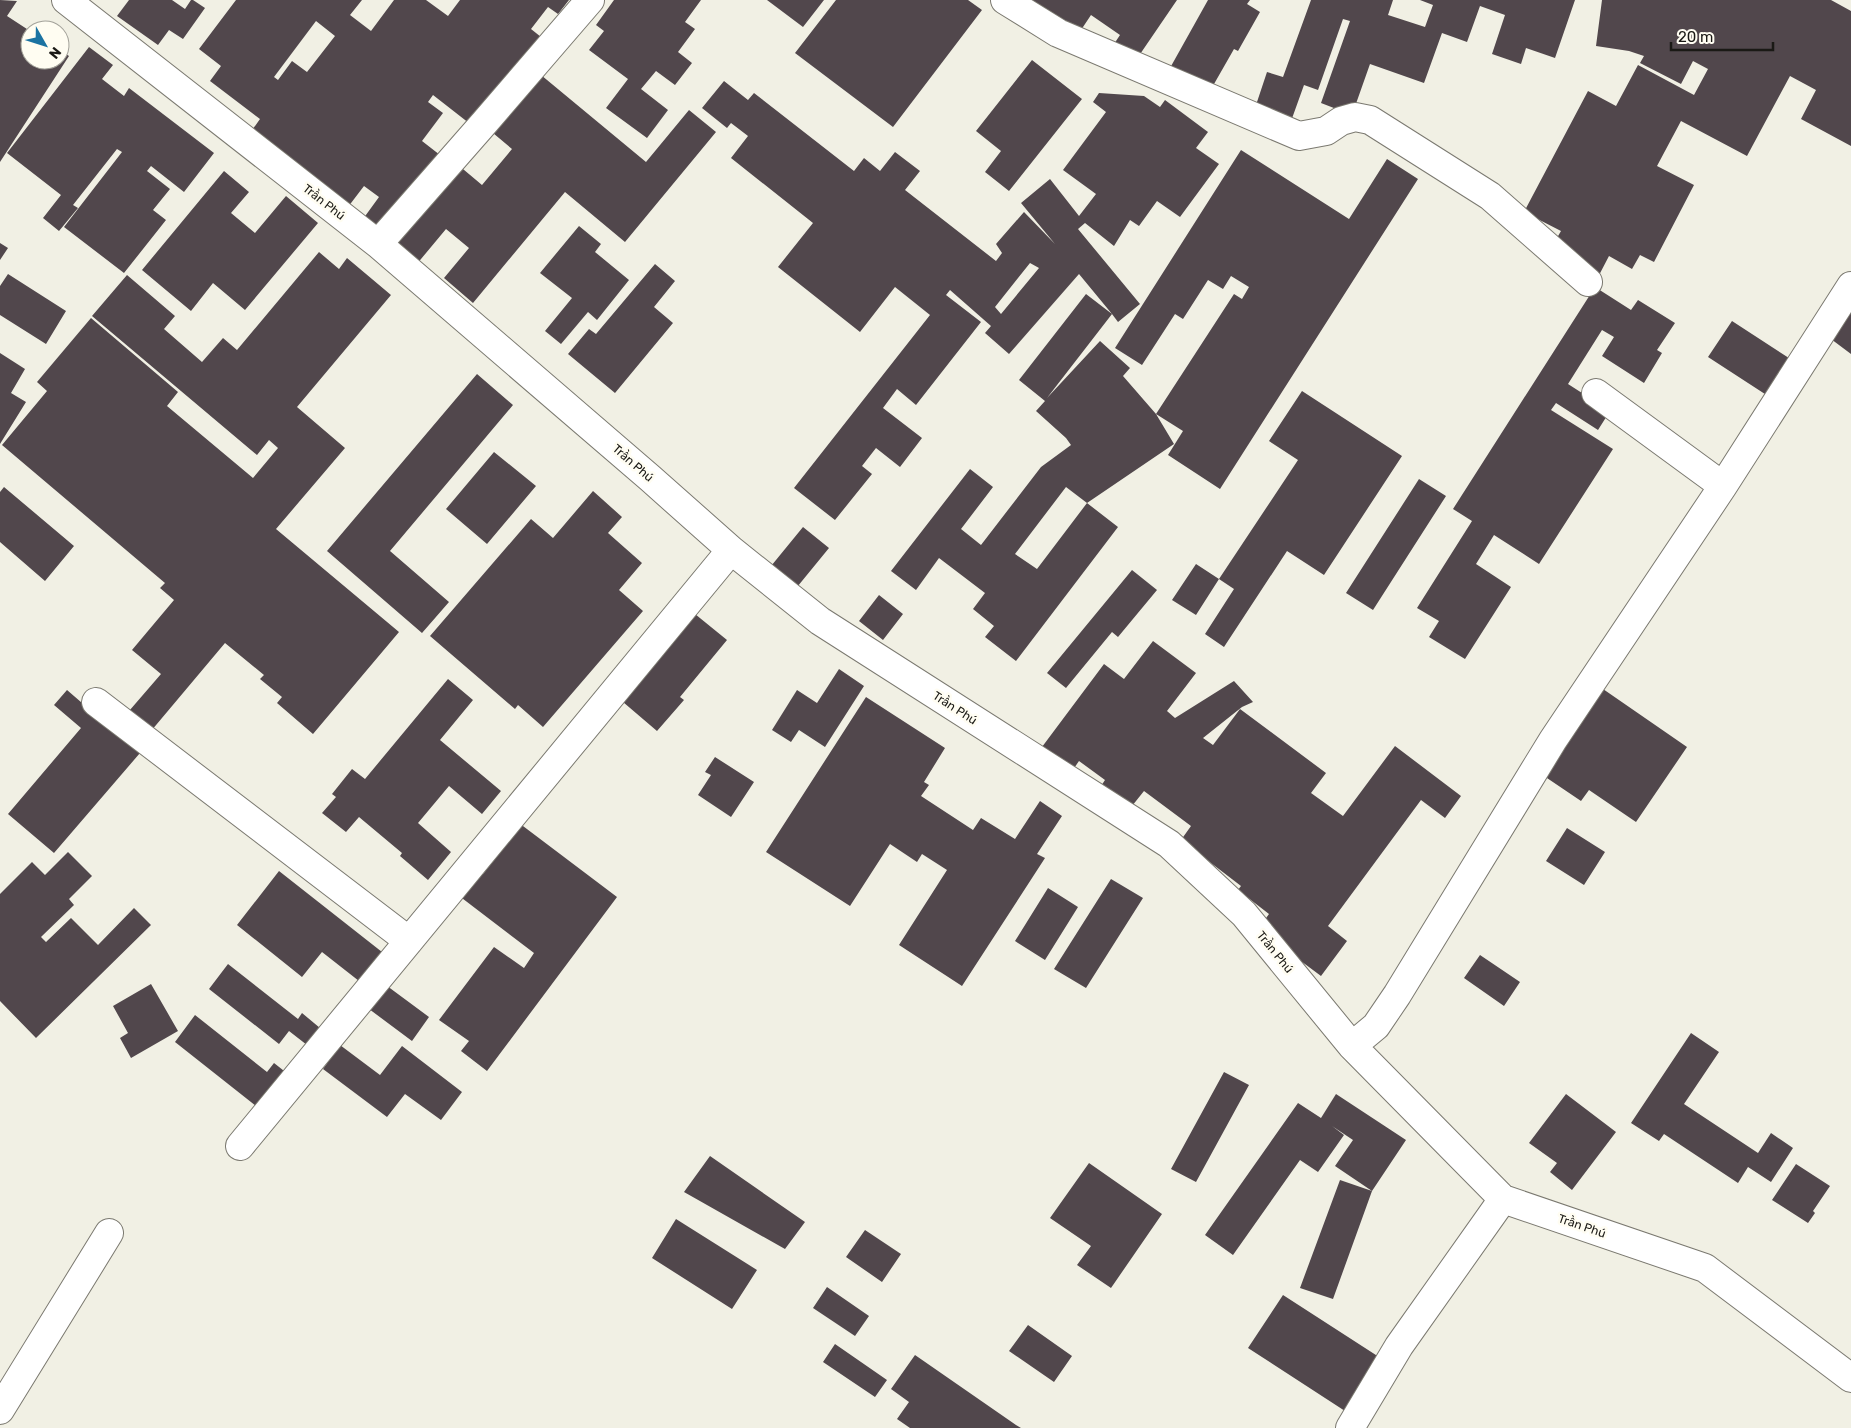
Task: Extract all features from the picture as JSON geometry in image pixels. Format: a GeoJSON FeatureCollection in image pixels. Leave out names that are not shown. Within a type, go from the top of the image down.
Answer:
{"type":"FeatureCollection","features":[{"type":"Feature","properties":{"kind":"street","name":"Trần Phú"},"geometry":{"type":"LineString","coordinates":[[66,0],[378,244],[731,550],[820,621],[1169,844],[1244,914],[1352,1046],[1503,1199],[1705,1268],[1851,1378]]}},
{"type":"Feature","properties":{"kind":"street"},"geometry":{"type":"LineString","coordinates":[[378,244],[486,122],[590,0]]}},
{"type":"Feature","properties":{"kind":"street"},"geometry":{"type":"LineString","coordinates":[[1006,0],[1058,33],[1299,136],[1326,131],[1341,121],[1355,117],[1370,120],[1490,196],[1588,282]]}},
{"type":"Feature","properties":{"kind":"street"},"geometry":{"type":"LineString","coordinates":[[1352,1046],[1376,1026],[1397,996],[1553,740],[1724,486],[1851,286]]}},
{"type":"Feature","properties":{"kind":"street"},"geometry":{"type":"LineString","coordinates":[[1596,393],[1724,486]]}},
{"type":"Feature","properties":{"kind":"street"},"geometry":{"type":"LineString","coordinates":[[240,1146],[731,550]]}},
{"type":"Feature","properties":{"kind":"street"},"geometry":{"type":"LineString","coordinates":[[96,702],[409,941]]}},
{"type":"Feature","properties":{"kind":"street"},"geometry":{"type":"LineString","coordinates":[[1350,1428],[1399,1346],[1503,1199]]}},
{"type":"Feature","properties":{"kind":"street"},"geometry":{"type":"LineString","coordinates":[[0,1410],[109,1233]]}},
{"type":"Feature","properties":{"kind":"building"},"geometry":{"type":"Polygon","coordinates":[[[0,0],[17,1],[7,16],[20,24],[20,70],[60,70],[0,162],[0,0]]]}},
{"type":"Feature","properties":{"kind":"building"},"geometry":{"type":"Polygon","coordinates":[[[129,0],[172,0],[185,9],[193,0],[205,8],[183,39],[169,30],[158,45],[117,16],[129,0]]]}},
{"type":"Feature","properties":{"kind":"building"},"geometry":{"type":"Polygon","coordinates":[[[236,0],[362,0],[350,15],[371,31],[394,0],[426,0],[448,16],[460,0],[569,0],[558,14],[548,7],[531,29],[541,37],[474,127],[433,95],[428,102],[443,113],[422,141],[440,155],[382,233],[363,219],[379,197],[364,186],[348,207],[250,133],[260,119],[210,81],[221,66],[199,49],[236,0]],[[316,21],[274,77],[278,80],[292,61],[307,72],[335,36],[316,21]]]}},
{"type":"Feature","properties":{"kind":"building"},"geometry":{"type":"Polygon","coordinates":[[[614,0],[701,0],[685,22],[695,29],[678,52],[692,63],[675,85],[656,71],[641,89],[668,110],[647,138],[606,108],[628,79],[589,50],[604,31],[596,25],[614,0]]]}},
{"type":"Feature","properties":{"kind":"building"},"geometry":{"type":"Polygon","coordinates":[[[767,0],[824,0],[803,27],[767,0]]]}},
{"type":"Feature","properties":{"kind":"building"},"geometry":{"type":"Polygon","coordinates":[[[836,0],[968,0],[982,10],[893,127],[795,53],[836,0]]]}},
{"type":"Feature","properties":{"kind":"building"},"geometry":{"type":"Polygon","coordinates":[[[1015,0],[1177,0],[1134,63],[1112,47],[1120,35],[1091,15],[1079,33],[1015,0]]]}},
{"type":"Feature","properties":{"kind":"building"},"geometry":{"type":"Polygon","coordinates":[[[1208,0],[1250,0],[1247,4],[1260,12],[1238,51],[1234,49],[1210,91],[1170,68],[1208,0]]]}},
{"type":"Feature","properties":{"kind":"building"},"geometry":{"type":"Polygon","coordinates":[[[1311,0],[1393,0],[1388,15],[1425,27],[1433,5],[1420,0],[1575,0],[1555,58],[1526,48],[1521,64],[1492,54],[1505,15],[1480,6],[1467,42],[1442,33],[1424,83],[1370,64],[1352,115],[1321,103],[1350,21],[1343,19],[1318,90],[1304,85],[1290,124],[1254,111],[1267,72],[1283,77],[1311,0]]]}},
{"type":"Feature","properties":{"kind":"building"},"geometry":{"type":"Polygon","coordinates":[[[1602,0],[1831,0],[1851,11],[1851,146],[1801,119],[1816,90],[1790,76],[1747,156],[1681,121],[1657,166],[1694,185],[1654,262],[1640,255],[1632,269],[1609,256],[1597,279],[1554,243],[1561,231],[1524,212],[1588,91],[1616,106],[1638,65],[1694,95],[1708,69],[1693,61],[1681,84],[1640,63],[1644,56],[1629,51],[1596,46],[1602,0]]]}},
{"type":"Feature","properties":{"kind":"building"},"geometry":{"type":"Polygon","coordinates":[[[89,47],[113,65],[102,79],[124,96],[129,88],[214,153],[184,192],[151,166],[147,171],[170,189],[153,210],[166,220],[124,273],[64,227],[122,152],[117,149],[73,205],[78,208],[59,231],[43,218],[61,195],[7,153],[89,47]]]}},
{"type":"Feature","properties":{"kind":"building"},"geometry":{"type":"Polygon","coordinates":[[[1032,60],[1082,99],[1009,191],[985,172],[1001,151],[976,131],[1032,60]]]}},
{"type":"Feature","properties":{"kind":"building"},"geometry":{"type":"Polygon","coordinates":[[[541,75],[646,162],[689,110],[716,132],[625,242],[565,192],[473,303],[444,278],[469,248],[446,229],[416,265],[391,244],[457,164],[482,185],[512,149],[493,133],[541,75]]]}},
{"type":"Feature","properties":{"kind":"building"},"geometry":{"type":"Polygon","coordinates":[[[724,81],[748,100],[754,93],[854,171],[864,158],[880,171],[895,152],[920,171],[905,190],[996,261],[1002,253],[996,244],[1024,212],[1055,244],[1021,203],[1050,179],[1079,216],[1096,194],[1063,170],[1106,112],[1093,102],[1099,93],[1144,96],[1160,107],[1165,100],[1208,132],[1196,148],[1219,164],[1180,217],[1157,201],[1139,226],[1130,220],[1114,246],[1085,223],[1078,229],[1140,304],[1118,322],[1079,274],[1009,354],[985,333],[991,326],[950,290],[946,295],[981,322],[916,405],[897,389],[883,408],[922,438],[900,467],[876,448],[862,466],[872,474],[835,520],[794,488],[930,315],[895,287],[860,332],[778,267],[813,223],[731,158],[748,136],[731,123],[727,128],[702,108],[724,81]],[[1030,263],[995,307],[1001,314],[1039,268],[1030,263]]]}},
{"type":"Feature","properties":{"kind":"building"},"geometry":{"type":"Polygon","coordinates":[[[1241,150],[1349,219],[1387,159],[1418,179],[1220,489],[1168,455],[1183,431],[1156,414],[1234,294],[1242,299],[1249,287],[1231,276],[1223,289],[1208,280],[1183,319],[1175,314],[1142,365],[1115,348],[1241,150]]]}},
{"type":"Feature","properties":{"kind":"building"},"geometry":{"type":"Polygon","coordinates":[[[224,171],[249,192],[231,213],[255,233],[286,196],[318,223],[245,310],[213,283],[191,311],[142,270],[224,171]]]}},
{"type":"Feature","properties":{"kind":"building"},"geometry":{"type":"Polygon","coordinates":[[[579,226],[601,244],[595,252],[629,280],[597,320],[588,312],[561,344],[545,331],[572,298],[540,273],[579,226]]]}},
{"type":"Feature","properties":{"kind":"building"},"geometry":{"type":"Polygon","coordinates":[[[0,243],[8,248],[0,260],[0,243]]]}},
{"type":"Feature","properties":{"kind":"building"},"geometry":{"type":"Polygon","coordinates":[[[319,252],[339,269],[347,258],[391,295],[297,407],[345,448],[276,529],[399,632],[313,734],[277,703],[282,697],[260,679],[264,675],[225,643],[146,737],[123,718],[161,674],[132,650],[174,600],[160,588],[165,583],[2,445],[47,391],[37,382],[91,318],[178,392],[167,406],[253,478],[278,448],[269,440],[257,455],[92,316],[127,275],[175,316],[164,329],[202,362],[223,338],[237,350],[319,252]]]}},
{"type":"Feature","properties":{"kind":"building"},"geometry":{"type":"Polygon","coordinates":[[[655,264],[675,281],[654,307],[673,323],[615,393],[568,354],[589,329],[596,334],[655,264]]]}},
{"type":"Feature","properties":{"kind":"building"},"geometry":{"type":"Polygon","coordinates":[[[8,274],[66,311],[46,344],[0,315],[0,286],[8,274]]]}},
{"type":"Feature","properties":{"kind":"building"},"geometry":{"type":"Polygon","coordinates":[[[1595,287],[1631,310],[1638,300],[1675,323],[1657,350],[1662,353],[1644,383],[1602,356],[1614,337],[1602,330],[1568,384],[1610,411],[1598,430],[1556,403],[1551,410],[1613,449],[1539,564],[1494,535],[1476,564],[1511,587],[1465,659],[1429,637],[1439,621],[1417,608],[1472,521],[1453,509],[1595,287]]]}},
{"type":"Feature","properties":{"kind":"building"},"geometry":{"type":"Polygon","coordinates":[[[1851,293],[1851,354],[1827,336],[1851,293]]]}},
{"type":"Feature","properties":{"kind":"building"},"geometry":{"type":"Polygon","coordinates":[[[1086,294],[1112,314],[1047,398],[1100,341],[1130,368],[1123,376],[1156,414],[1174,444],[1087,503],[1118,527],[1016,661],[985,637],[994,626],[973,609],[985,593],[939,558],[916,590],[891,571],[970,469],[993,487],[961,529],[981,545],[1041,467],[1071,445],[1066,438],[1036,411],[1045,401],[1019,380],[1086,294]],[[1066,487],[1015,554],[1037,569],[1087,503],[1066,487]]]}},
{"type":"Feature","properties":{"kind":"building"},"geometry":{"type":"Polygon","coordinates":[[[1732,321],[1792,360],[1768,396],[1708,357],[1732,321]]]}},
{"type":"Feature","properties":{"kind":"building"},"geometry":{"type":"Polygon","coordinates":[[[0,353],[25,369],[11,393],[26,402],[0,444],[0,353]]]}},
{"type":"Feature","properties":{"kind":"building"},"geometry":{"type":"Polygon","coordinates":[[[477,374],[513,405],[390,551],[449,602],[422,633],[327,551],[477,374]]]}},
{"type":"Feature","properties":{"kind":"building"},"geometry":{"type":"Polygon","coordinates":[[[1302,391],[1402,456],[1324,575],[1287,551],[1224,647],[1205,634],[1234,589],[1219,579],[1298,460],[1269,441],[1302,391]]]}},
{"type":"Feature","properties":{"kind":"building"},"geometry":{"type":"Polygon","coordinates":[[[494,452],[536,486],[487,544],[446,509],[494,452]]]}},
{"type":"Feature","properties":{"kind":"building"},"geometry":{"type":"Polygon","coordinates":[[[1419,479],[1446,496],[1373,610],[1346,593],[1419,479]]]}},
{"type":"Feature","properties":{"kind":"building"},"geometry":{"type":"Polygon","coordinates":[[[4,487],[74,546],[45,581],[0,542],[0,492],[4,487]]]}},
{"type":"Feature","properties":{"kind":"building"},"geometry":{"type":"Polygon","coordinates":[[[593,491],[622,517],[608,533],[642,563],[619,590],[643,611],[543,727],[518,705],[515,709],[430,636],[531,519],[553,538],[593,491]]]}},
{"type":"Feature","properties":{"kind":"building"},"geometry":{"type":"Polygon","coordinates":[[[803,527],[829,548],[793,592],[767,571],[803,527]]]}},
{"type":"Feature","properties":{"kind":"building"},"geometry":{"type":"Polygon","coordinates":[[[1196,564],[1219,579],[1196,615],[1172,600],[1196,564]]]}},
{"type":"Feature","properties":{"kind":"building"},"geometry":{"type":"Polygon","coordinates":[[[1132,570],[1157,590],[1118,637],[1112,632],[1066,688],[1047,673],[1132,570]]]}},
{"type":"Feature","properties":{"kind":"building"},"geometry":{"type":"Polygon","coordinates":[[[879,595],[903,614],[883,640],[859,621],[879,595]]]}},
{"type":"Feature","properties":{"kind":"building"},"geometry":{"type":"Polygon","coordinates":[[[695,614],[727,640],[680,697],[684,700],[657,731],[623,702],[695,614]]]}},
{"type":"Feature","properties":{"kind":"building"},"geometry":{"type":"Polygon","coordinates":[[[1153,641],[1196,673],[1167,711],[1175,718],[1234,681],[1253,702],[1242,707],[1203,738],[1213,745],[1240,709],[1326,773],[1311,793],[1343,816],[1395,746],[1461,796],[1445,818],[1421,800],[1328,926],[1347,941],[1321,976],[1258,929],[1269,914],[1238,890],[1241,886],[1181,840],[1191,826],[1144,791],[1128,811],[1099,789],[1105,780],[1079,761],[1070,774],[1039,751],[1104,664],[1124,679],[1153,641]]]}},
{"type":"Feature","properties":{"kind":"building"},"geometry":{"type":"Polygon","coordinates":[[[839,669],[864,686],[825,747],[799,730],[791,742],[772,730],[797,690],[817,703],[839,669]]]}},
{"type":"Feature","properties":{"kind":"building"},"geometry":{"type":"Polygon","coordinates":[[[448,679],[473,700],[440,740],[501,791],[482,814],[449,786],[418,823],[451,852],[428,880],[400,856],[402,853],[359,817],[346,832],[322,813],[336,797],[332,794],[352,769],[365,779],[448,679]]]}},
{"type":"Feature","properties":{"kind":"building"},"geometry":{"type":"Polygon","coordinates":[[[1603,689],[1687,747],[1636,822],[1589,790],[1581,801],[1544,776],[1603,689]]]}},
{"type":"Feature","properties":{"kind":"building"},"geometry":{"type":"Polygon","coordinates":[[[67,690],[140,753],[54,853],[8,814],[81,728],[54,705],[67,690]]]}},
{"type":"Feature","properties":{"kind":"building"},"geometry":{"type":"Polygon","coordinates":[[[866,697],[945,748],[924,782],[929,785],[921,796],[973,830],[981,818],[1015,839],[1040,801],[1062,816],[1037,854],[1045,858],[962,986],[899,945],[947,870],[922,854],[917,862],[890,844],[850,906],[766,852],[866,697]]]}},
{"type":"Feature","properties":{"kind":"building"},"geometry":{"type":"Polygon","coordinates":[[[715,757],[754,782],[731,817],[698,795],[711,775],[705,772],[715,757]]]}},
{"type":"Feature","properties":{"kind":"building"},"geometry":{"type":"Polygon","coordinates":[[[515,820],[617,897],[487,1071],[461,1051],[469,1041],[439,1020],[494,947],[524,968],[534,953],[454,892],[472,867],[483,874],[498,855],[492,850],[515,820]]]}},
{"type":"Feature","properties":{"kind":"building"},"geometry":{"type":"Polygon","coordinates":[[[1567,828],[1605,852],[1584,885],[1546,861],[1567,828]]]}},
{"type":"Feature","properties":{"kind":"building"},"geometry":{"type":"Polygon","coordinates":[[[68,852],[92,876],[69,899],[74,905],[41,937],[46,942],[71,918],[98,945],[134,908],[151,925],[36,1038],[0,1001],[0,894],[32,862],[45,875],[68,852]]]}},
{"type":"Feature","properties":{"kind":"building"},"geometry":{"type":"Polygon","coordinates":[[[279,871],[382,952],[359,981],[322,952],[302,977],[237,925],[279,871]]]}},
{"type":"Feature","properties":{"kind":"building"},"geometry":{"type":"Polygon","coordinates":[[[1111,879],[1143,898],[1086,988],[1054,969],[1111,879]]]}},
{"type":"Feature","properties":{"kind":"building"},"geometry":{"type":"Polygon","coordinates":[[[1048,888],[1078,907],[1045,960],[1015,941],[1048,888]]]}},
{"type":"Feature","properties":{"kind":"building"},"geometry":{"type":"Polygon","coordinates":[[[1480,955],[1520,982],[1504,1006],[1464,978],[1480,955]]]}},
{"type":"Feature","properties":{"kind":"building"},"geometry":{"type":"Polygon","coordinates":[[[228,964],[298,1019],[302,1013],[320,1028],[307,1045],[289,1031],[279,1044],[209,989],[228,964]]]}},
{"type":"Feature","properties":{"kind":"building"},"geometry":{"type":"Polygon","coordinates":[[[379,980],[429,1017],[412,1041],[361,1003],[379,980]]]}},
{"type":"Feature","properties":{"kind":"building"},"geometry":{"type":"Polygon","coordinates":[[[151,984],[178,1031],[131,1058],[120,1038],[128,1033],[113,1006],[151,984]]]}},
{"type":"Feature","properties":{"kind":"building"},"geometry":{"type":"Polygon","coordinates":[[[195,1015],[267,1072],[274,1063],[293,1078],[265,1113],[175,1042],[195,1015]]]}},
{"type":"Feature","properties":{"kind":"building"},"geometry":{"type":"Polygon","coordinates":[[[1691,1033],[1719,1052],[1684,1104],[1758,1153],[1771,1133],[1793,1148],[1771,1182],[1748,1167],[1738,1183],[1664,1134],[1659,1141],[1631,1123],[1691,1033]]]}},
{"type":"Feature","properties":{"kind":"building"},"geometry":{"type":"Polygon","coordinates":[[[340,1045],[380,1075],[402,1046],[462,1092],[441,1120],[405,1094],[387,1117],[323,1069],[340,1045]]]}},
{"type":"Feature","properties":{"kind":"building"},"geometry":{"type":"Polygon","coordinates":[[[1224,1072],[1249,1085],[1196,1182],[1171,1169],[1224,1072]]]}},
{"type":"Feature","properties":{"kind":"building"},"geometry":{"type":"Polygon","coordinates":[[[1336,1094],[1406,1140],[1372,1191],[1335,1166],[1353,1140],[1332,1126],[1344,1135],[1318,1172],[1300,1160],[1233,1255],[1205,1235],[1298,1103],[1321,1118],[1336,1094]]]}},
{"type":"Feature","properties":{"kind":"building"},"geometry":{"type":"Polygon","coordinates":[[[1566,1094],[1616,1132],[1572,1190],[1550,1172],[1557,1163],[1529,1143],[1566,1094]]]}},
{"type":"Feature","properties":{"kind":"building"},"geometry":{"type":"Polygon","coordinates":[[[710,1156],[805,1222],[785,1249],[684,1192],[710,1156]]]}},
{"type":"Feature","properties":{"kind":"building"},"geometry":{"type":"Polygon","coordinates":[[[1089,1163],[1162,1214],[1111,1288],[1077,1265],[1091,1246],[1050,1218],[1089,1163]]]}},
{"type":"Feature","properties":{"kind":"building"},"geometry":{"type":"Polygon","coordinates":[[[1796,1164],[1830,1186],[1813,1211],[1815,1213],[1808,1223],[1772,1200],[1796,1164]]]}},
{"type":"Feature","properties":{"kind":"building"},"geometry":{"type":"Polygon","coordinates":[[[1340,1180],[1372,1191],[1333,1299],[1300,1288],[1340,1180]]]}},
{"type":"Feature","properties":{"kind":"building"},"geometry":{"type":"Polygon","coordinates":[[[676,1219],[757,1270],[732,1309],[652,1258],[676,1219]]]}},
{"type":"Feature","properties":{"kind":"building"},"geometry":{"type":"Polygon","coordinates":[[[865,1230],[901,1254],[882,1282],[846,1257],[865,1230]]]}},
{"type":"Feature","properties":{"kind":"building"},"geometry":{"type":"Polygon","coordinates":[[[827,1287],[869,1316],[855,1336],[813,1308],[827,1287]]]}},
{"type":"Feature","properties":{"kind":"building"},"geometry":{"type":"Polygon","coordinates":[[[1283,1295],[1379,1357],[1345,1411],[1248,1348],[1283,1295]]]}},
{"type":"Feature","properties":{"kind":"building"},"geometry":{"type":"Polygon","coordinates":[[[1028,1325],[1072,1356],[1054,1382],[1009,1351],[1028,1325]]]}},
{"type":"Feature","properties":{"kind":"building"},"geometry":{"type":"Polygon","coordinates":[[[835,1344],[887,1380],[875,1397],[823,1362],[835,1344]]]}},
{"type":"Feature","properties":{"kind":"building"},"geometry":{"type":"Polygon","coordinates":[[[915,1355],[1021,1428],[910,1428],[897,1419],[909,1402],[891,1389],[915,1355]]]}}]}
